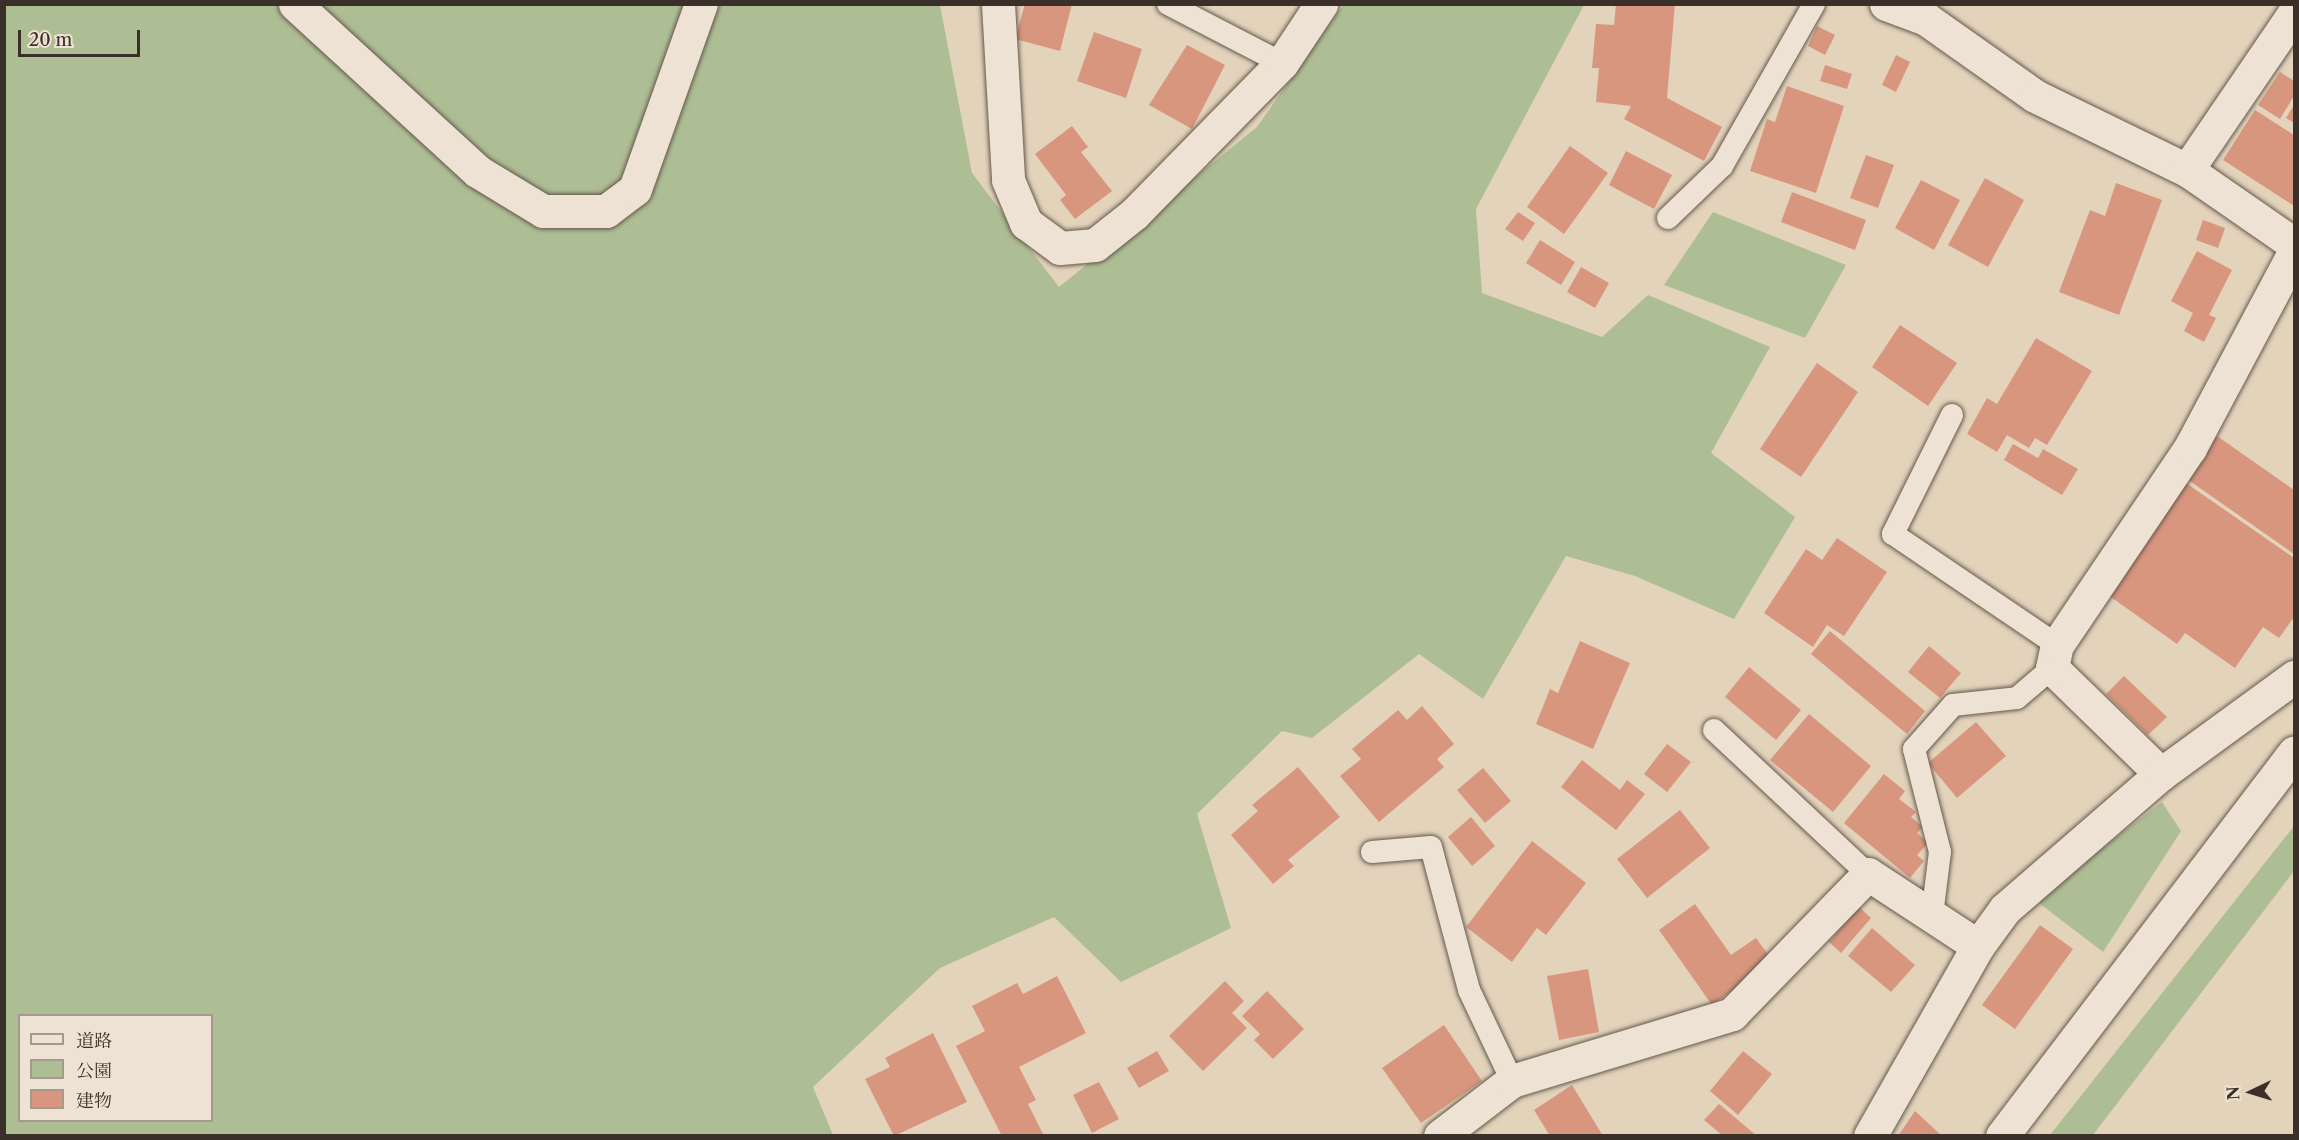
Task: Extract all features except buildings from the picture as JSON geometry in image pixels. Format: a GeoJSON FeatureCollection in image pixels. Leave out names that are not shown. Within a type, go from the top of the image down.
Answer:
{"type":"FeatureCollection","features":[{"type":"Feature","properties":{"kind":"street"},"geometry":{"type":"LineString","coordinates":[[295,4],[477,171],[543,211],[606,211],[635,189],[701,4]]}},
{"type":"Feature","properties":{"kind":"street"},"geometry":{"type":"LineString","coordinates":[[998,4],[1008,180],[1026,224],[1060,248],[1095,245],[1134,214],[1282,63],[1321,4]]}},
{"type":"Feature","properties":{"kind":"street"},"geometry":{"type":"LineString","coordinates":[[1886,4],[1926,19],[2035,96],[2187,170],[2295,244]]}},
{"type":"Feature","properties":{"kind":"street"},"geometry":{"type":"LineString","coordinates":[[2187,170],[2295,13]]}},
{"type":"Feature","properties":{"kind":"street"},"geometry":{"type":"LineString","coordinates":[[2161,774],[2054,657],[2190,448],[2295,252]]}},
{"type":"Feature","properties":{"kind":"street"},"geometry":{"type":"LineString","coordinates":[[1870,1136],[1978,946],[2005,909],[2161,774],[2295,677]]}},
{"type":"Feature","properties":{"kind":"street"},"geometry":{"type":"LineString","coordinates":[[2002,1136],[2295,753]]}},
{"type":"Feature","properties":{"kind":"street"},"geometry":{"type":"LineString","coordinates":[[1440,1136],[1512,1081],[1732,1014],[1868,874],[1978,946]]}},
{"type":"Feature","properties":{"kind":"lane"},"geometry":{"type":"LineString","coordinates":[[1168,4],[1282,63]]}},
{"type":"Feature","properties":{"kind":"lane"},"geometry":{"type":"LineString","coordinates":[[1668,218],[1722,166],[1814,4]]}},
{"type":"Feature","properties":{"kind":"lane"},"geometry":{"type":"LineString","coordinates":[[1932,916],[1940,852],[1914,749],[1953,705],[2017,698],[2054,657],[1893,534],[1952,414]]}},
{"type":"Feature","properties":{"kind":"lane"},"geometry":{"type":"LineString","coordinates":[[1714,730],[1868,874]]}},
{"type":"Feature","properties":{"kind":"lane"},"geometry":{"type":"LineString","coordinates":[[1372,852],[1431,847],[1469,990],[1512,1081]]}},
{"type":"Feature","properties":{"kind":"green space"},"geometry":{"type":"Polygon","coordinates":[[[5,5],[940,5],[972,173],[1059,287],[1257,127],[1343,5],[1584,5],[1476,209],[1482,293],[1602,337],[1648,295],[1770,347],[1711,453],[1795,517],[1734,619],[1635,576],[1566,556],[1483,699],[1419,654],[1312,738],[1282,731],[1197,814],[1231,928],[1121,982],[1054,917],[940,968],[813,1087],[833,1135],[5,1136],[5,5]]]}},
{"type":"Feature","properties":{"kind":"green space"},"geometry":{"type":"Polygon","coordinates":[[[1713,212],[1846,265],[1805,338],[1664,285],[1713,212]]]}},
{"type":"Feature","properties":{"kind":"green space"},"geometry":{"type":"Polygon","coordinates":[[[2162,802],[2181,831],[2103,952],[2035,900],[2162,802]]]}},
{"type":"Feature","properties":{"kind":"green space"},"geometry":{"type":"Polygon","coordinates":[[[2294,826],[2294,871],[2093,1135],[2050,1135],[2294,826]]]}}]}
